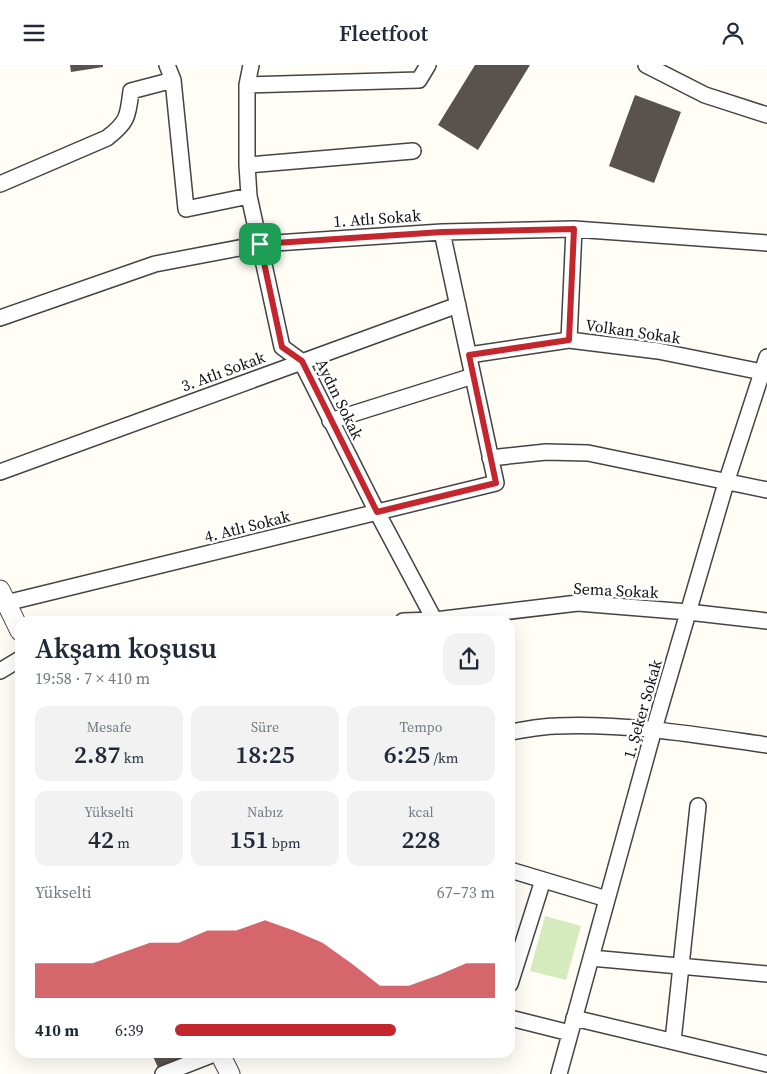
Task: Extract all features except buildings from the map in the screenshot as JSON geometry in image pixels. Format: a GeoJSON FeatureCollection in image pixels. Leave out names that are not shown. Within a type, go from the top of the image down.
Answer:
{"type":"FeatureCollection","features":[{"type":"Feature","properties":{"kind":"street"},"geometry":{"type":"LineString","coordinates":[[167,65],[173,80],[186,209],[249,196]]}},
{"type":"Feature","properties":{"kind":"street","name":"Aydın Sokak"},"geometry":{"type":"LineString","coordinates":[[251,65],[247,85],[249,196],[282,347],[302,361],[330,421],[433,616]]}},
{"type":"Feature","properties":{"kind":"street"},"geometry":{"type":"LineString","coordinates":[[247,85],[418,80],[428,65]]}},
{"type":"Feature","properties":{"kind":"street"},"geometry":{"type":"LineString","coordinates":[[646,65],[705,95],[767,115]]}},
{"type":"Feature","properties":{"kind":"street"},"geometry":{"type":"LineString","coordinates":[[0,184],[107,138],[122,127],[128,114],[131,91],[173,80]]}},
{"type":"Feature","properties":{"kind":"street"},"geometry":{"type":"LineString","coordinates":[[247,165],[413,151]]}},
{"type":"Feature","properties":{"kind":"street"},"geometry":{"type":"LineString","coordinates":[[569,340],[574,229]]}},
{"type":"Feature","properties":{"kind":"street","name":"1. Atlı Sokak"},"geometry":{"type":"LineString","coordinates":[[0,318],[155,264],[260,244],[442,232],[574,229],[767,243]]}},
{"type":"Feature","properties":{"kind":"street"},"geometry":{"type":"LineString","coordinates":[[442,232],[490,458],[546,452],[588,453],[767,491]]}},
{"type":"Feature","properties":{"kind":"street","name":"3. Atlı Sokak"},"geometry":{"type":"LineString","coordinates":[[0,472],[458,305]]}},
{"type":"Feature","properties":{"kind":"street","name":"Volkan Sokak"},"geometry":{"type":"LineString","coordinates":[[469,355],[569,340],[658,351],[765,373]]}},
{"type":"Feature","properties":{"kind":"street","name":"1. Şeker Sokak"},"geometry":{"type":"LineString","coordinates":[[559,1074],[654,729],[726,483],[765,373],[767,357]]}},
{"type":"Feature","properties":{"kind":"street"},"geometry":{"type":"LineString","coordinates":[[330,421],[473,376]]}},
{"type":"Feature","properties":{"kind":"street","name":"4. Atlı Sokak"},"geometry":{"type":"LineString","coordinates":[[3,597],[496,483],[490,458]]}},
{"type":"Feature","properties":{"kind":"street"},"geometry":{"type":"LineString","coordinates":[[3,597],[15,621]]}},
{"type":"Feature","properties":{"kind":"street","name":"Sema Sokak"},"geometry":{"type":"LineString","coordinates":[[469,616],[578,603],[767,621]]}},
{"type":"Feature","properties":{"kind":"street"},"geometry":{"type":"LineString","coordinates":[[0,671],[15,662]]}},
{"type":"Feature","properties":{"kind":"street"},"geometry":{"type":"LineString","coordinates":[[515,731],[554,726],[615,726],[654,729],[767,745]]}},
{"type":"Feature","properties":{"kind":"street"},"geometry":{"type":"LineString","coordinates":[[673,1041],[698,806]]}},
{"type":"Feature","properties":{"kind":"street"},"geometry":{"type":"LineString","coordinates":[[515,872],[607,899]]}},
{"type":"Feature","properties":{"kind":"street"},"geometry":{"type":"LineString","coordinates":[[515,968],[543,880]]}},
{"type":"Feature","properties":{"kind":"street"},"geometry":{"type":"LineString","coordinates":[[591,958],[767,974]]}},
{"type":"Feature","properties":{"kind":"street"},"geometry":{"type":"LineString","coordinates":[[574,1018],[767,1064]]}},
{"type":"Feature","properties":{"kind":"street"},"geometry":{"type":"LineString","coordinates":[[515,1019],[570,1033]]}},
{"type":"Feature","properties":{"kind":"street"},"geometry":{"type":"LineString","coordinates":[[163,1074],[204,1058]]}},
{"type":"Feature","properties":{"kind":"street"},"geometry":{"type":"LineString","coordinates":[[222,1058],[230,1074]]}},
{"type":"Feature","properties":{"kind":"green space"},"geometry":{"type":"Polygon","coordinates":[[[545,916],[581,926],[566,980],[530,971],[545,916]]]}},
{"type":"Feature","properties":{"kind":"route"},"geometry":{"type":"LineString","coordinates":[[574,229],[569,340],[469,355],[496,483],[377,512],[330,421],[302,361],[282,347],[260,244],[442,232],[574,229]]}}]}
